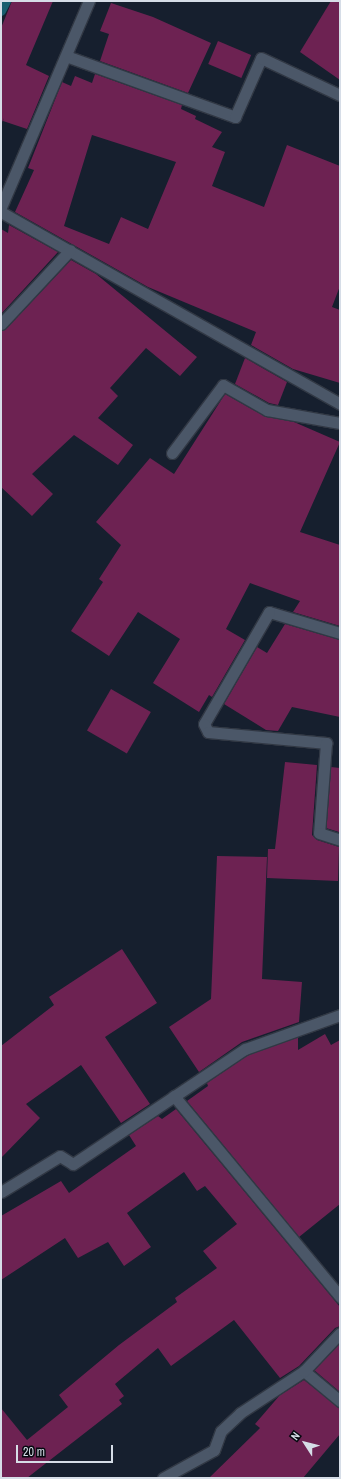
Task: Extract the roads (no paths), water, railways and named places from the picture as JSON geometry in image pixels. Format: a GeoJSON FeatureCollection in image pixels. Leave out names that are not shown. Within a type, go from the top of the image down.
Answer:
{"type":"FeatureCollection","features":[{"type":"Feature","properties":{"kind":"street"},"geometry":{"type":"LineString","coordinates":[[1,207],[89,1]]}},
{"type":"Feature","properties":{"kind":"street"},"geometry":{"type":"LineString","coordinates":[[66,56],[235,117],[261,58],[340,95]]}},
{"type":"Feature","properties":{"kind":"street"},"geometry":{"type":"LineString","coordinates":[[1,212],[340,404]]}},
{"type":"Feature","properties":{"kind":"street"},"geometry":{"type":"LineString","coordinates":[[1,324],[70,250]]}},
{"type":"Feature","properties":{"kind":"street"},"geometry":{"type":"LineString","coordinates":[[172,453],[223,385],[267,410],[340,423]]}},
{"type":"Feature","properties":{"kind":"street"},"geometry":{"type":"LineString","coordinates":[[340,633],[269,612],[204,724],[208,732],[326,743],[319,833],[340,840]]}},
{"type":"Feature","properties":{"kind":"street"},"geometry":{"type":"LineString","coordinates":[[1,1192],[60,1156],[73,1164],[245,1049],[340,1015]]}},
{"type":"Feature","properties":{"kind":"street"},"geometry":{"type":"LineString","coordinates":[[174,1096],[340,1297]]}},
{"type":"Feature","properties":{"kind":"street"},"geometry":{"type":"LineString","coordinates":[[164,1478],[214,1450],[221,1431],[240,1413],[304,1371],[340,1333]]}},
{"type":"Feature","properties":{"kind":"street"},"geometry":{"type":"LineString","coordinates":[[304,1371],[340,1401]]}},
{"type":"Feature","properties":{"kind":"waterway"},"geometry":{"type":"LineString","coordinates":[[1,11],[6,1]]}}]}
